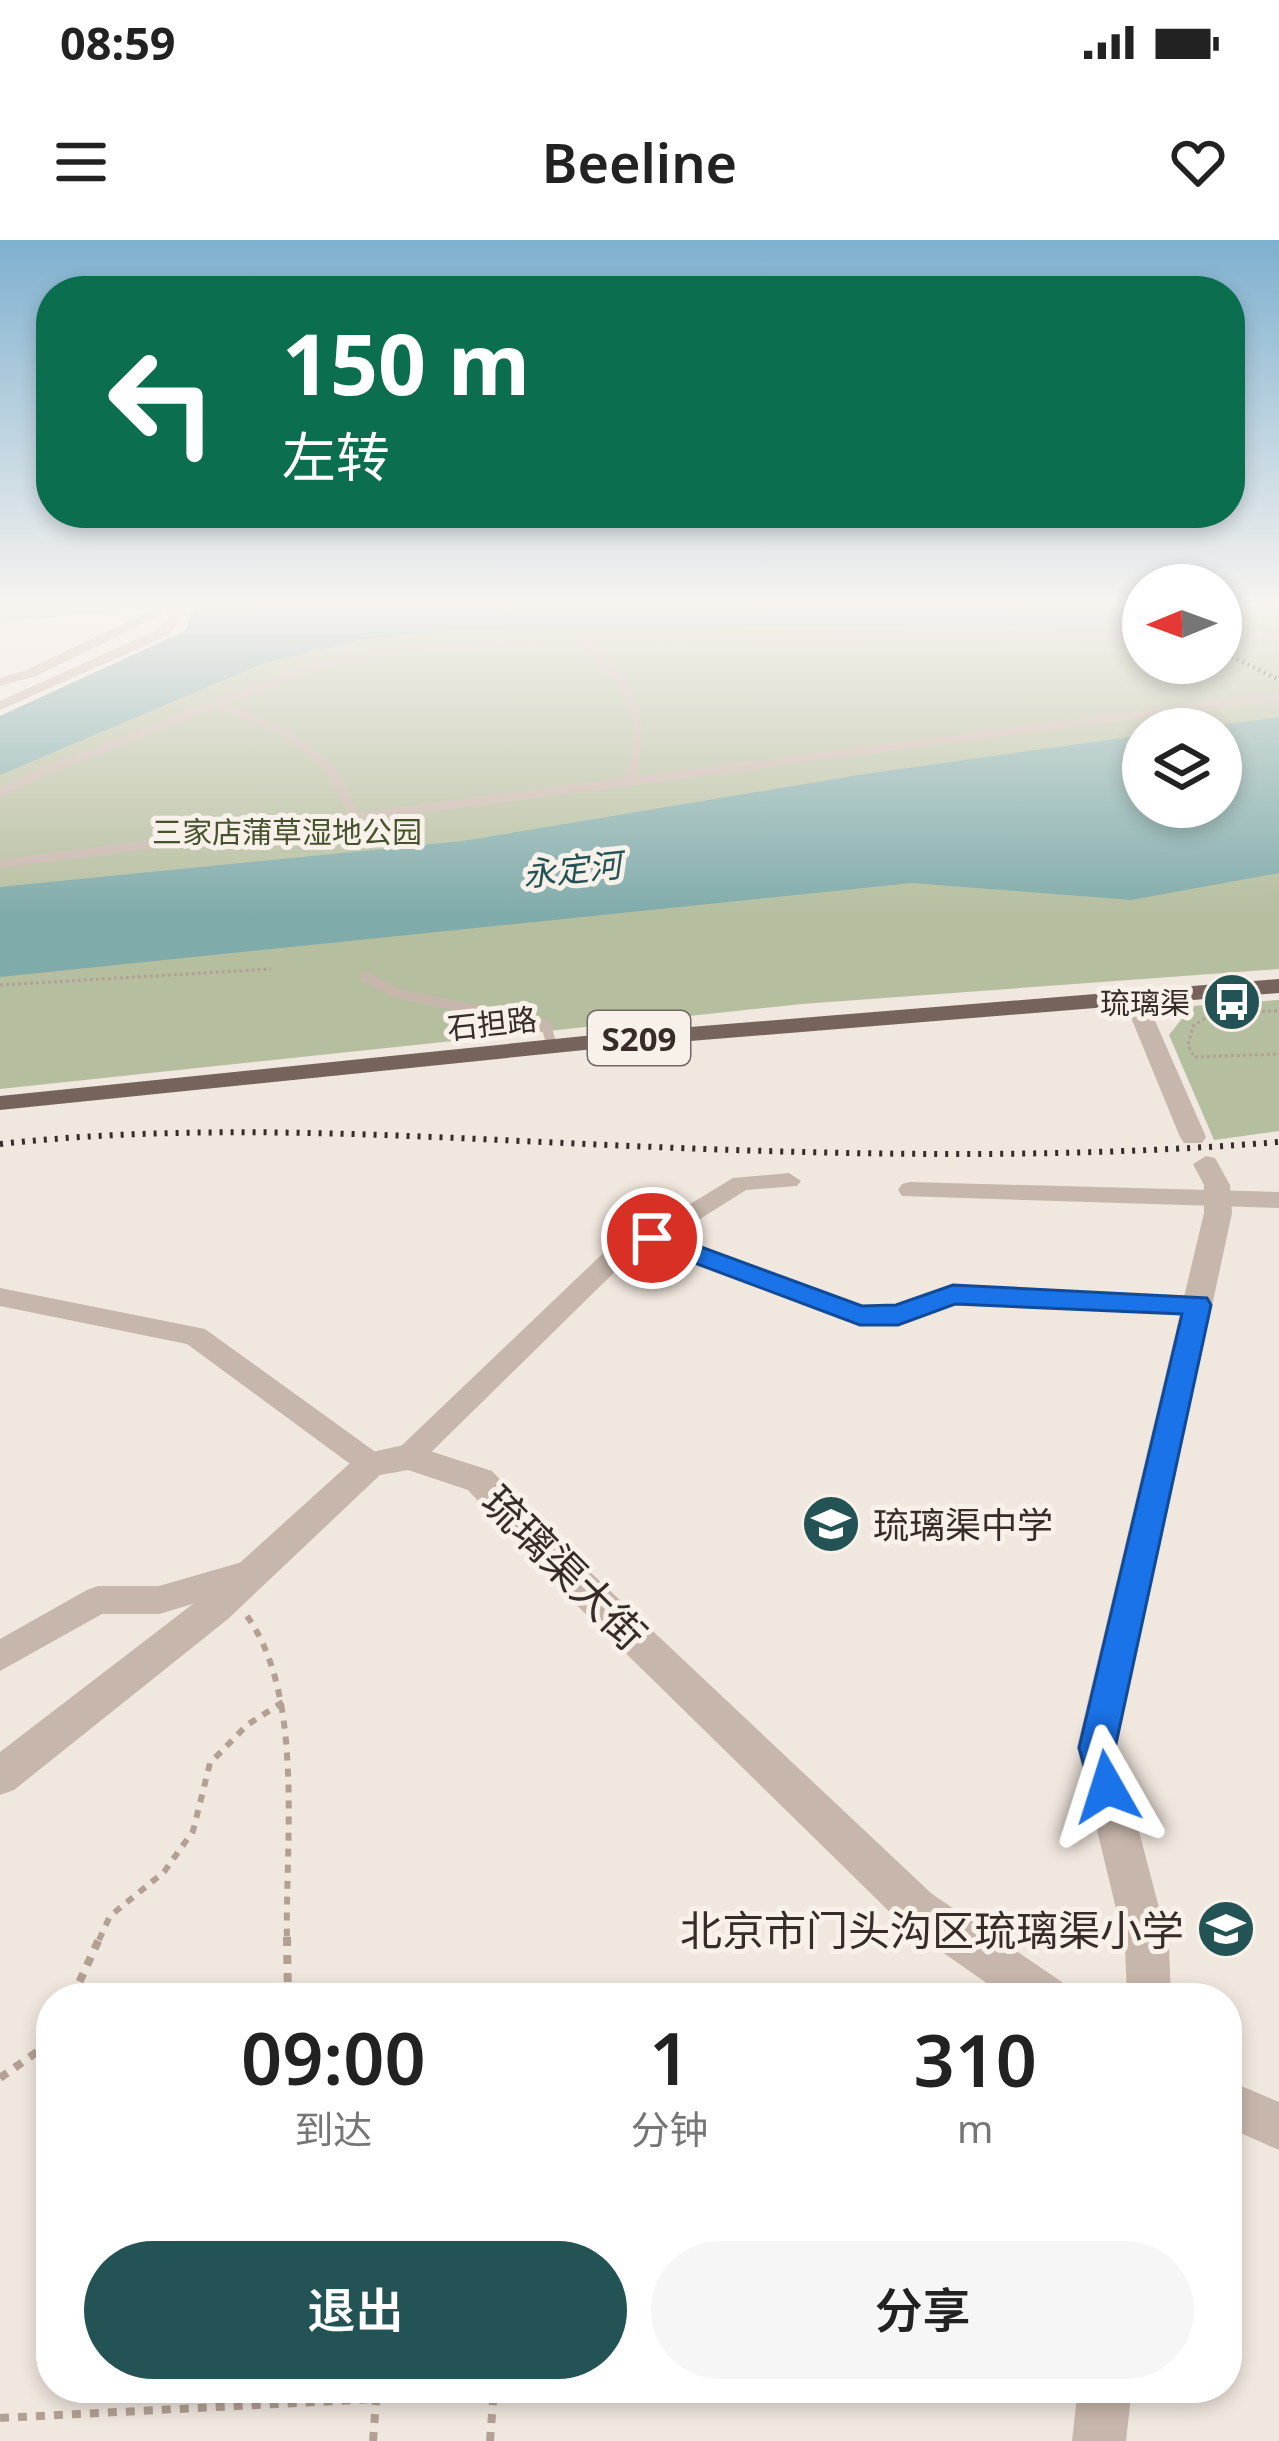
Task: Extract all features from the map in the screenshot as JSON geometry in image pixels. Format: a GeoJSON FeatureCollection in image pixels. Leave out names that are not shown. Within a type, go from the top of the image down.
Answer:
{"type":"FeatureCollection","features":[{"type":"Feature","properties":{"kind":"main road","name":"石担路"},"geometry":{"type":"LineString","coordinates":[[0,1102],[552,1046],[1279,987]]}},
{"type":"Feature","properties":{"kind":"street"},"geometry":{"type":"LineString","coordinates":[[1134,998],[1218,1199],[1097,1748],[1148,1946],[1149,1983]]}},
{"type":"Feature","properties":{"kind":"street"},"geometry":{"type":"LineString","coordinates":[[0,1776],[390,1460],[628,1244],[652,1238],[741,1183],[789,1181]]}},
{"type":"Feature","properties":{"kind":"street"},"geometry":{"type":"LineString","coordinates":[[910,1190],[1279,1200]]}},
{"type":"Feature","properties":{"kind":"street"},"geometry":{"type":"LineString","coordinates":[[652,1238],[860,1315],[898,1315],[953,1295],[1198,1305]]}},
{"type":"Feature","properties":{"kind":"street"},"geometry":{"type":"LineString","coordinates":[[0,1297],[195,1336],[390,1460]]}},
{"type":"Feature","properties":{"kind":"street","name":"琉璃渠大街"},"geometry":{"type":"LineString","coordinates":[[390,1460],[480,1480],[559,1565],[917,1909],[1024,1983]]}},
{"type":"Feature","properties":{"kind":"street"},"geometry":{"type":"LineString","coordinates":[[0,1656],[98,1600],[159,1600],[241,1583]]}},
{"type":"Feature","properties":{"kind":"street"},"geometry":{"type":"LineString","coordinates":[[1242,2110],[1279,2126]]}},
{"type":"Feature","properties":{"kind":"street"},"geometry":{"type":"LineString","coordinates":[[1099,2441],[1103,2403]]}},
{"type":"Feature","properties":{"kind":"lane"},"geometry":{"type":"LineString","coordinates":[[0,792],[103,745],[204,711]]}},
{"type":"Feature","properties":{"kind":"lane"},"geometry":{"type":"LineString","coordinates":[[235,711],[298,737],[342,778],[355,816]]}},
{"type":"Feature","properties":{"kind":"lane"},"geometry":{"type":"LineString","coordinates":[[627,783],[640,748],[637,711]]}},
{"type":"Feature","properties":{"kind":"lane"},"geometry":{"type":"LineString","coordinates":[[0,864],[1169,711]]}},
{"type":"Feature","properties":{"kind":"lane"},"geometry":{"type":"LineString","coordinates":[[365,977],[396,993],[546,1025],[552,1046]]}},
{"type":"Feature","properties":{"kind":"path"},"geometry":{"type":"LineString","coordinates":[[0,985],[271,969]]}},
{"type":"Feature","properties":{"kind":"path"},"geometry":{"type":"LineString","coordinates":[[1279,1011],[1212,1012],[1193,1026],[1187,1045],[1194,1057],[1279,1054]]}},
{"type":"Feature","properties":{"kind":"path"},"geometry":{"type":"LineString","coordinates":[[241,1583],[267,1644],[283,1702],[288,1983]]}},
{"type":"Feature","properties":{"kind":"path"},"geometry":{"type":"LineString","coordinates":[[79,1983],[110,1916],[164,1872],[193,1831],[210,1763],[247,1725],[283,1702]]}},
{"type":"Feature","properties":{"kind":"path"},"geometry":{"type":"LineString","coordinates":[[0,2078],[36,2053]]}},
{"type":"Feature","properties":{"kind":"path"},"geometry":{"type":"LineString","coordinates":[[0,2418],[236,2403]]}},
{"type":"Feature","properties":{"kind":"path"},"geometry":{"type":"LineString","coordinates":[[373,2441],[376,2403]]}},
{"type":"Feature","properties":{"kind":"path"},"geometry":{"type":"LineString","coordinates":[[490,2441],[493,2403]]}},
{"type":"Feature","properties":{"kind":"green space","name":"三家店蒲草湿地公园"},"geometry":{"type":"Polygon","coordinates":[[[12,711],[1122,711],[1122,828],[1242,828],[1242,711],[1279,711],[1279,969],[802,1004],[0,1089],[0,716],[12,711]]]}},
{"type":"Feature","properties":{"kind":"green space"},"geometry":{"type":"Polygon","coordinates":[[[1279,1000],[1279,1131],[1214,1140],[1169,1035],[1192,1006],[1279,1000]]]}},
{"type":"Feature","properties":{"kind":"water"},"geometry":{"type":"Polygon","coordinates":[[[12,711],[152,711],[0,775],[0,716],[12,711]]]}},
{"type":"Feature","properties":{"kind":"water","name":"永定河"},"geometry":{"type":"Polygon","coordinates":[[[1279,717],[1279,873],[1131,900],[912,883],[0,977],[0,887],[463,841],[865,774],[1122,738],[1122,828],[1242,828],[1242,722],[1279,717]]]}},
{"type":"Feature","properties":{"kind":"railway"},"geometry":{"type":"LineString","coordinates":[[0,1144],[228,1132],[944,1154],[1279,1142]]}},
{"type":"Feature","properties":{"kind":"place","name":"琉璃渠"},"geometry":{"type":"Point","coordinates":[1232,1002]}},
{"type":"Feature","properties":{"kind":"place","name":"琉璃渠中学"},"geometry":{"type":"Point","coordinates":[831,1524]}},
{"type":"Feature","properties":{"kind":"place","name":"北京市门头沟区琉璃渠小学"},"geometry":{"type":"Point","coordinates":[1226,1929]}},
{"type":"Feature","properties":{"kind":"route"},"geometry":{"type":"LineString","coordinates":[[652,1238],[860,1315],[898,1315],[953,1295],[1198,1305],[1097,1748],[1107,1787]]}}]}
